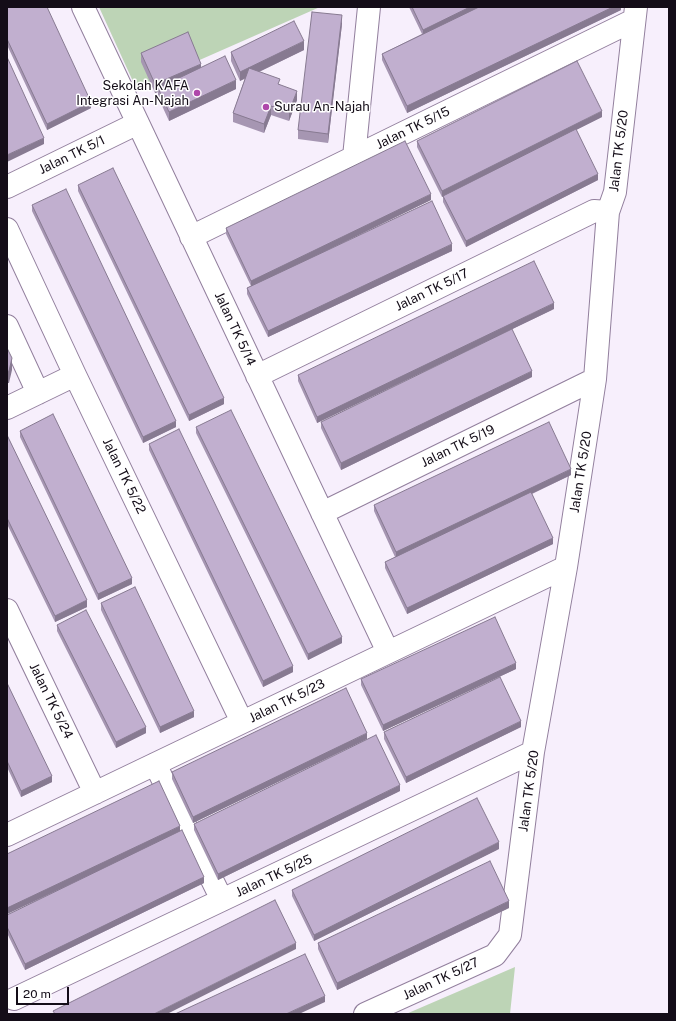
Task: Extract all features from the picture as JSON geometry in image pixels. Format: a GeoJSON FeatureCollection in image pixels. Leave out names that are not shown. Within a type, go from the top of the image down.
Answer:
{"type":"FeatureCollection","features":[{"type":"Feature","properties":{"kind":"street","name":"Jalan TK 5/14"},"geometry":{"type":"LineString","coordinates":[[83,7],[388,652]]}},
{"type":"Feature","properties":{"kind":"street"},"geometry":{"type":"LineString","coordinates":[[354,157],[369,7]]}},
{"type":"Feature","properties":{"kind":"street","name":"Jalan TK 5/15"},"geometry":{"type":"LineString","coordinates":[[191,237],[354,157],[635,14]]}},
{"type":"Feature","properties":{"kind":"street","name":"Jalan TK 5/20"},"geometry":{"type":"LineString","coordinates":[[510,935],[533,752],[566,566],[595,379],[608,212],[615,192],[635,14]]}},
{"type":"Feature","properties":{"kind":"street","name":"Jalan TK 5/1"},"geometry":{"type":"LineString","coordinates":[[7,187],[138,123]]}},
{"type":"Feature","properties":{"kind":"street","name":"Jalan TK 5/17"},"geometry":{"type":"LineString","coordinates":[[257,376],[594,211],[608,212]]}},
{"type":"Feature","properties":{"kind":"street","name":"Jalan TK 5/22"},"geometry":{"type":"LineString","coordinates":[[7,229],[75,375],[242,722]]}},
{"type":"Feature","properties":{"kind":"street"},"geometry":{"type":"LineString","coordinates":[[7,326],[38,393]]}},
{"type":"Feature","properties":{"kind":"street"},"geometry":{"type":"LineString","coordinates":[[7,408],[75,375]]}},
{"type":"Feature","properties":{"kind":"street","name":"Jalan TK 5/19"},"geometry":{"type":"LineString","coordinates":[[322,513],[595,379]]}},
{"type":"Feature","properties":{"kind":"street","name":"Jalan TK 5/23"},"geometry":{"type":"LineString","coordinates":[[7,835],[566,566]]}},
{"type":"Feature","properties":{"kind":"street","name":"Jalan TK 5/24"},"geometry":{"type":"LineString","coordinates":[[7,610],[95,792]]}},
{"type":"Feature","properties":{"kind":"street","name":"Jalan TK 5/25"},"geometry":{"type":"LineString","coordinates":[[14,999],[533,752]]}},
{"type":"Feature","properties":{"kind":"street"},"geometry":{"type":"LineString","coordinates":[[155,764],[222,900]]}},
{"type":"Feature","properties":{"kind":"street","name":"Jalan TK 5/27"},"geometry":{"type":"LineString","coordinates":[[365,1014],[494,954],[510,935]]}},
{"type":"Feature","properties":{"kind":"green space"},"geometry":{"type":"Polygon","coordinates":[[[99,7],[320,7],[136,88],[99,7]]]}},
{"type":"Feature","properties":{"kind":"green space"},"geometry":{"type":"Polygon","coordinates":[[[515,967],[510,1014],[406,1014],[515,967]]]}},
{"type":"Feature","properties":{"kind":"building"},"geometry":{"type":"Polygon","coordinates":[[[7,7],[47,7],[91,102],[47,124],[7,39],[7,7]]]}},
{"type":"Feature","properties":{"kind":"building"},"geometry":{"type":"Polygon","coordinates":[[[412,7],[470,7],[423,30],[412,7]]]}},
{"type":"Feature","properties":{"kind":"building"},"geometry":{"type":"Polygon","coordinates":[[[479,7],[613,7],[407,106],[382,54],[479,7]]]}},
{"type":"Feature","properties":{"kind":"building"},"geometry":{"type":"Polygon","coordinates":[[[312,12],[342,15],[328,134],[298,130],[312,12]]]}},
{"type":"Feature","properties":{"kind":"building"},"geometry":{"type":"Polygon","coordinates":[[[294,21],[304,41],[240,72],[231,52],[294,21]]]}},
{"type":"Feature","properties":{"kind":"building"},"geometry":{"type":"Polygon","coordinates":[[[188,32],[201,64],[155,84],[141,53],[188,32]]]}},
{"type":"Feature","properties":{"kind":"building","name":"Sekolah KAFA Integrasi An-Najah"},"geometry":{"type":"Polygon","coordinates":[[[225,56],[236,80],[169,112],[158,88],[225,56]]]}},
{"type":"Feature","properties":{"kind":"building"},"geometry":{"type":"Polygon","coordinates":[[[7,57],[44,138],[7,155],[7,57]]]}},
{"type":"Feature","properties":{"kind":"building"},"geometry":{"type":"Polygon","coordinates":[[[577,61],[602,111],[442,191],[417,141],[577,61]]]}},
{"type":"Feature","properties":{"kind":"building","name":"Surau An-Najah"},"geometry":{"type":"Polygon","coordinates":[[[249,68],[280,79],[278,84],[297,91],[289,112],[271,106],[264,124],[233,113],[249,68]]]}},
{"type":"Feature","properties":{"kind":"building"},"geometry":{"type":"Polygon","coordinates":[[[576,129],[598,174],[466,241],[443,196],[576,129]]]}},
{"type":"Feature","properties":{"kind":"building"},"geometry":{"type":"Polygon","coordinates":[[[405,141],[431,194],[251,281],[226,228],[405,141]]]}},
{"type":"Feature","properties":{"kind":"building"},"geometry":{"type":"Polygon","coordinates":[[[113,168],[224,398],[189,415],[78,185],[113,168]]]}},
{"type":"Feature","properties":{"kind":"building"},"geometry":{"type":"Polygon","coordinates":[[[66,189],[176,421],[143,437],[32,205],[66,189]]]}},
{"type":"Feature","properties":{"kind":"building"},"geometry":{"type":"Polygon","coordinates":[[[432,201],[452,244],[268,331],[247,288],[432,201]]]}},
{"type":"Feature","properties":{"kind":"building"},"geometry":{"type":"Polygon","coordinates":[[[534,261],[554,303],[317,417],[298,375],[534,261]]]}},
{"type":"Feature","properties":{"kind":"building"},"geometry":{"type":"Polygon","coordinates":[[[512,329],[532,371],[341,463],[321,422],[512,329]]]}},
{"type":"Feature","properties":{"kind":"building"},"geometry":{"type":"Polygon","coordinates":[[[7,348],[12,358],[9,371],[7,372],[7,348]]]}},
{"type":"Feature","properties":{"kind":"building"},"geometry":{"type":"Polygon","coordinates":[[[231,410],[342,637],[308,654],[196,427],[231,410]]]}},
{"type":"Feature","properties":{"kind":"building"},"geometry":{"type":"Polygon","coordinates":[[[53,414],[132,578],[98,594],[20,431],[53,414]]]}},
{"type":"Feature","properties":{"kind":"building"},"geometry":{"type":"Polygon","coordinates":[[[549,422],[571,469],[396,552],[374,505],[549,422]]]}},
{"type":"Feature","properties":{"kind":"building"},"geometry":{"type":"Polygon","coordinates":[[[179,429],[293,666],[263,681],[149,444],[179,429]]]}},
{"type":"Feature","properties":{"kind":"building"},"geometry":{"type":"Polygon","coordinates":[[[7,435],[87,600],[55,616],[7,518],[7,435]]]}},
{"type":"Feature","properties":{"kind":"building"},"geometry":{"type":"Polygon","coordinates":[[[531,492],[553,538],[407,608],[385,562],[531,492]]]}},
{"type":"Feature","properties":{"kind":"building"},"geometry":{"type":"Polygon","coordinates":[[[135,587],[194,711],[160,727],[101,603],[135,587]]]}},
{"type":"Feature","properties":{"kind":"building"},"geometry":{"type":"Polygon","coordinates":[[[86,610],[146,727],[116,742],[57,625],[86,610]]]}},
{"type":"Feature","properties":{"kind":"building"},"geometry":{"type":"Polygon","coordinates":[[[495,617],[516,663],[383,725],[361,679],[495,617]]]}},
{"type":"Feature","properties":{"kind":"building"},"geometry":{"type":"Polygon","coordinates":[[[500,677],[521,721],[406,777],[384,732],[500,677]]]}},
{"type":"Feature","properties":{"kind":"building"},"geometry":{"type":"Polygon","coordinates":[[[7,683],[52,776],[21,791],[7,761],[7,683]]]}},
{"type":"Feature","properties":{"kind":"building"},"geometry":{"type":"Polygon","coordinates":[[[346,688],[367,733],[193,817],[172,772],[346,688]]]}},
{"type":"Feature","properties":{"kind":"building"},"geometry":{"type":"Polygon","coordinates":[[[376,735],[400,785],[218,874],[194,824],[376,735]]]}},
{"type":"Feature","properties":{"kind":"building"},"geometry":{"type":"Polygon","coordinates":[[[159,781],[180,826],[7,908],[7,854],[159,781]]]}},
{"type":"Feature","properties":{"kind":"building"},"geometry":{"type":"Polygon","coordinates":[[[477,798],[499,842],[314,935],[292,890],[477,798]]]}},
{"type":"Feature","properties":{"kind":"building"},"geometry":{"type":"Polygon","coordinates":[[[182,830],[204,877],[25,964],[7,927],[7,915],[182,830]]]}},
{"type":"Feature","properties":{"kind":"building"},"geometry":{"type":"Polygon","coordinates":[[[490,861],[509,901],[337,983],[318,943],[490,861]]]}},
{"type":"Feature","properties":{"kind":"building"},"geometry":{"type":"Polygon","coordinates":[[[275,900],[296,943],[154,1014],[55,1014],[53,1011],[275,900]]]}},
{"type":"Feature","properties":{"kind":"building"},"geometry":{"type":"Polygon","coordinates":[[[305,954],[325,996],[286,1014],[175,1014],[305,954]]]}},
{"type":"Feature","properties":{"kind":"place","name":"Sekolah KAFA Integrasi An-Najah"},"geometry":{"type":"Point","coordinates":[197,93]}},
{"type":"Feature","properties":{"kind":"place","name":"Surau An-Najah"},"geometry":{"type":"Point","coordinates":[266,107]}}]}
